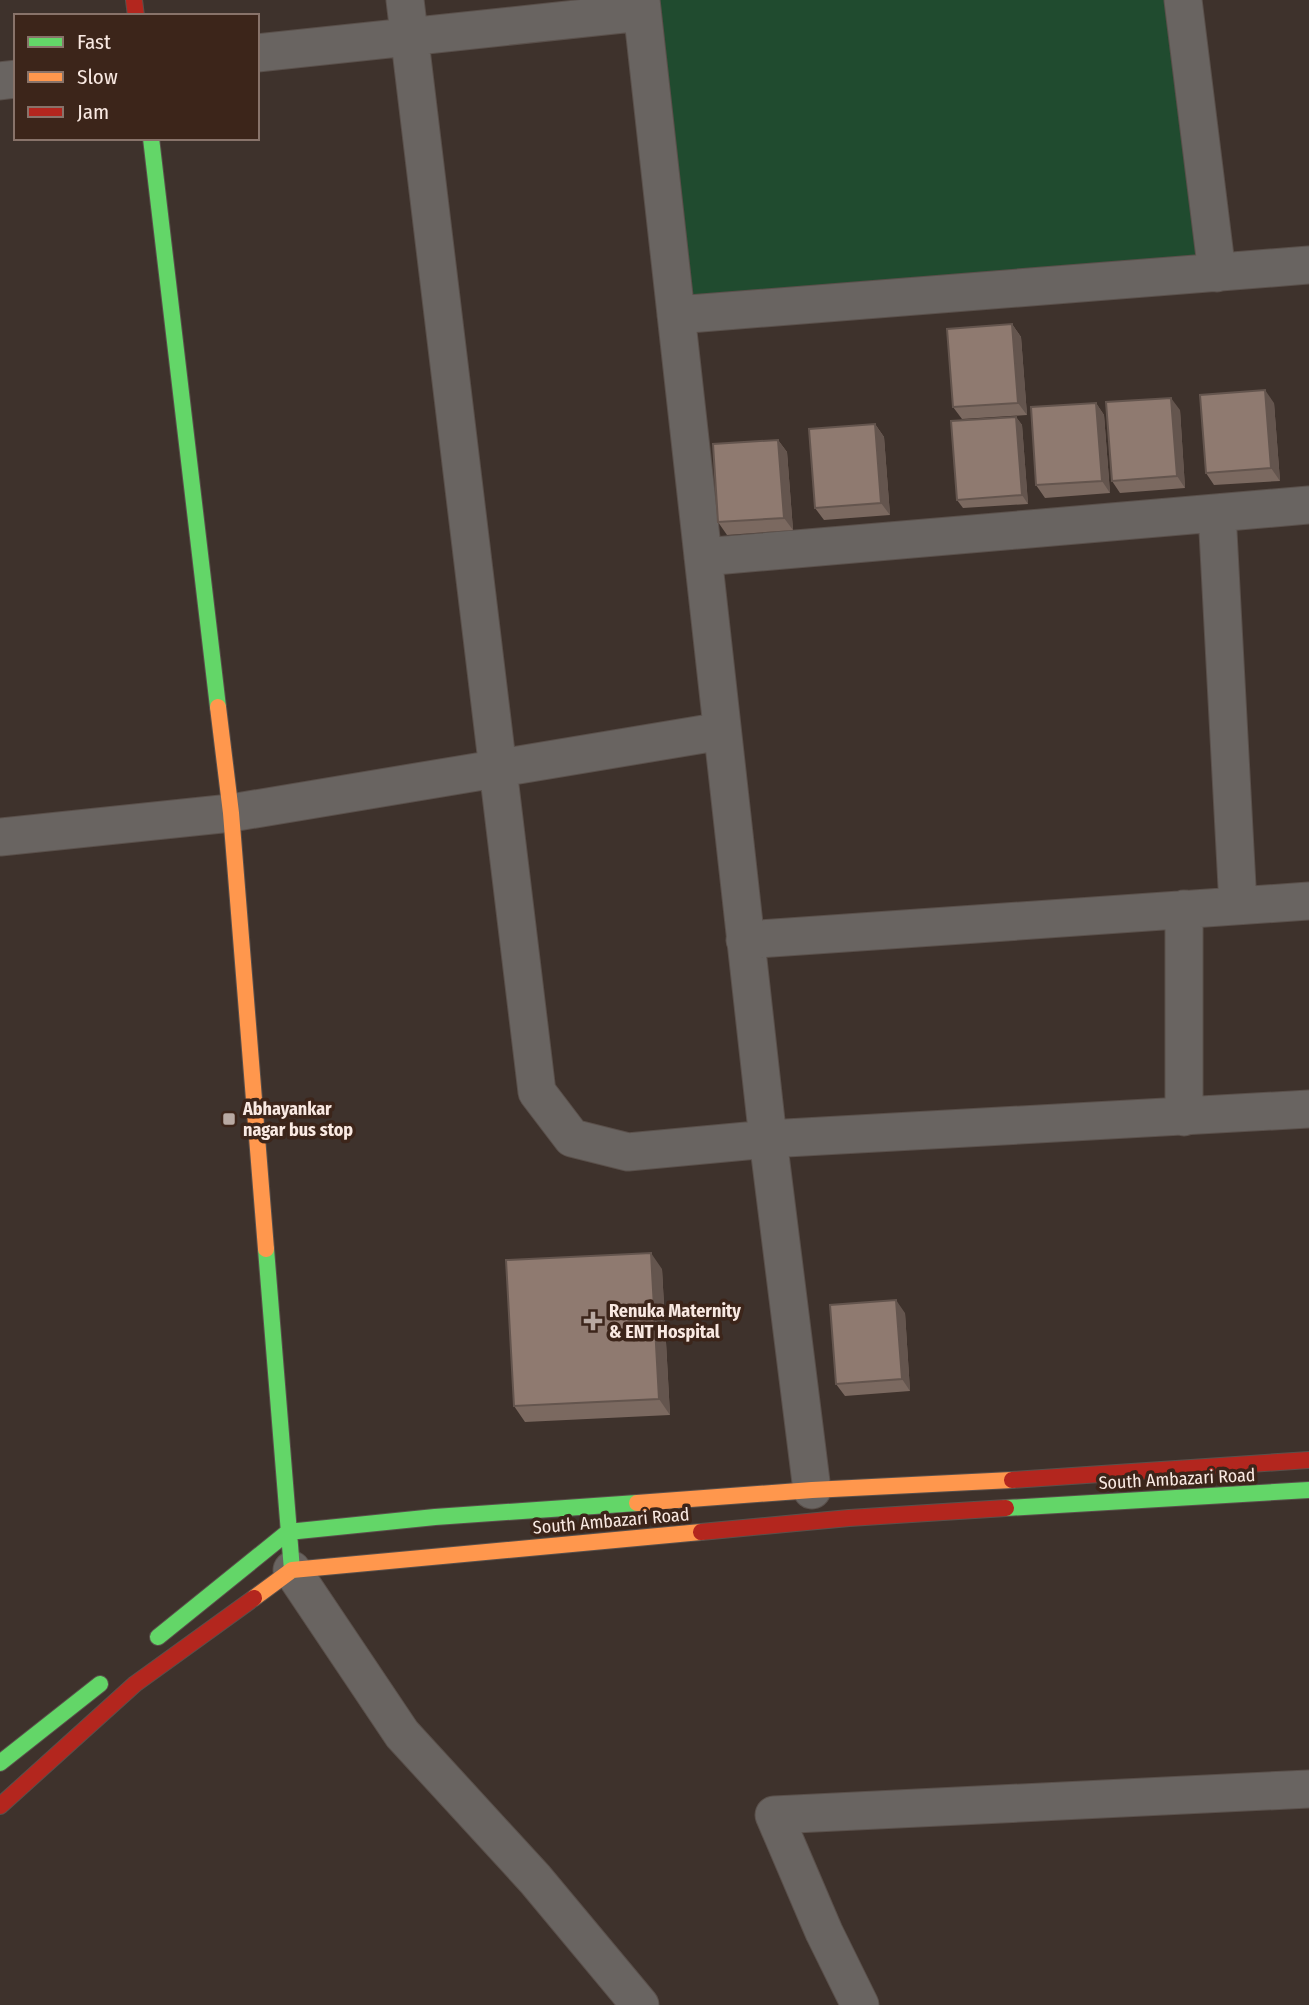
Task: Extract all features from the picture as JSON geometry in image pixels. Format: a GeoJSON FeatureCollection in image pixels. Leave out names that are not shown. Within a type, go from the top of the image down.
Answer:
{"type":"FeatureCollection","features":[{"type":"Feature","properties":{"kind":"main road"},"geometry":{"type":"LineString","coordinates":[[0,1806],[135,1684],[292,1570],[231,813],[151,140]]}},
{"type":"Feature","properties":{"kind":"main road","name":"South Ambazari Road"},"geometry":{"type":"LineString","coordinates":[[288,1532],[435,1517],[812,1490],[1059,1478],[1309,1460]]}},
{"type":"Feature","properties":{"kind":"main road","name":"South Ambazari Road"},"geometry":{"type":"LineString","coordinates":[[292,1570],[849,1518],[1309,1490]]}},
{"type":"Feature","properties":{"kind":"main road"},"geometry":{"type":"LineString","coordinates":[[142,1650],[288,1532]]}},
{"type":"Feature","properties":{"kind":"main road"},"geometry":{"type":"LineString","coordinates":[[0,1763],[111,1675]]}},
{"type":"Feature","properties":{"kind":"street"},"geometry":{"type":"LineString","coordinates":[[405,0],[537,1092],[572,1138],[628,1152],[768,1139],[1309,1109]]}},
{"type":"Feature","properties":{"kind":"street"},"geometry":{"type":"LineString","coordinates":[[1183,0],[1217,272]]}},
{"type":"Feature","properties":{"kind":"street"},"geometry":{"type":"LineString","coordinates":[[259,53],[408,37],[642,6],[745,940],[812,1490]]}},
{"type":"Feature","properties":{"kind":"street"},"geometry":{"type":"LineString","coordinates":[[676,315],[1309,265]]}},
{"type":"Feature","properties":{"kind":"street"},"geometry":{"type":"LineString","coordinates":[[703,557],[1309,505]]}},
{"type":"Feature","properties":{"kind":"street"},"geometry":{"type":"LineString","coordinates":[[1217,513],[1238,905]]}},
{"type":"Feature","properties":{"kind":"street"},"geometry":{"type":"LineString","coordinates":[[0,837],[231,813],[722,731]]}},
{"type":"Feature","properties":{"kind":"street"},"geometry":{"type":"LineString","coordinates":[[745,940],[1309,901]]}},
{"type":"Feature","properties":{"kind":"street"},"geometry":{"type":"LineString","coordinates":[[1184,909],[1184,1117]]}},
{"type":"Feature","properties":{"kind":"street"},"geometry":{"type":"LineString","coordinates":[[292,1570],[402,1734],[535,1879],[640,2005]]}},
{"type":"Feature","properties":{"kind":"street"},"geometry":{"type":"LineString","coordinates":[[860,2005],[824,1932],[774,1815],[1309,1789]]}},
{"type":"Feature","properties":{"kind":"green space"},"geometry":{"type":"Polygon","coordinates":[[[652,0],[1171,0],[1205,260],[688,299],[652,0]]]}},
{"type":"Feature","properties":{"kind":"building"},"geometry":{"type":"Polygon","coordinates":[[[1012,324],[1018,403],[953,407],[947,329],[1012,324]]]}},
{"type":"Feature","properties":{"kind":"building"},"geometry":{"type":"Polygon","coordinates":[[[1265,390],[1271,468],[1206,473],[1200,395],[1265,390]]]}},
{"type":"Feature","properties":{"kind":"building"},"geometry":{"type":"Polygon","coordinates":[[[1171,398],[1177,476],[1112,481],[1106,402],[1171,398]]]}},
{"type":"Feature","properties":{"kind":"building"},"geometry":{"type":"Polygon","coordinates":[[[1096,403],[1102,481],[1036,485],[1031,407],[1096,403]]]}},
{"type":"Feature","properties":{"kind":"building"},"geometry":{"type":"Polygon","coordinates":[[[1016,417],[1022,495],[957,500],[951,421],[1016,417]]]}},
{"type":"Feature","properties":{"kind":"building"},"geometry":{"type":"Polygon","coordinates":[[[875,424],[881,503],[815,508],[809,429],[875,424]]]}},
{"type":"Feature","properties":{"kind":"building"},"geometry":{"type":"Polygon","coordinates":[[[778,440],[784,518],[718,522],[713,444],[778,440]]]}},
{"type":"Feature","properties":{"kind":"building"},"geometry":{"type":"Polygon","coordinates":[[[651,1253],[659,1399],[514,1406],[506,1260],[651,1253]]]}},
{"type":"Feature","properties":{"kind":"building"},"geometry":{"type":"Polygon","coordinates":[[[896,1300],[902,1379],[836,1384],[830,1305],[896,1300]]]}},
{"type":"Feature","properties":{"kind":"traffic: fast"},"geometry":{"type":"LineString","coordinates":[[151,140],[218,707]]}},
{"type":"Feature","properties":{"kind":"traffic: fast"},"geometry":{"type":"LineString","coordinates":[[266,1249],[292,1570]]}},
{"type":"Feature","properties":{"kind":"traffic: fast"},"geometry":{"type":"LineString","coordinates":[[1006,1508],[1309,1490]]}},
{"type":"Feature","properties":{"kind":"traffic: fast"},"geometry":{"type":"LineString","coordinates":[[158,1637],[288,1532],[435,1517],[637,1503]]}},
{"type":"Feature","properties":{"kind":"traffic: fast"},"geometry":{"type":"LineString","coordinates":[[0,1763],[100,1684]]}},
{"type":"Feature","properties":{"kind":"traffic: slow"},"geometry":{"type":"LineString","coordinates":[[218,707],[231,813],[266,1249]]}},
{"type":"Feature","properties":{"kind":"traffic: slow"},"geometry":{"type":"LineString","coordinates":[[637,1503],[812,1490],[1012,1480]]}},
{"type":"Feature","properties":{"kind":"traffic: slow"},"geometry":{"type":"LineString","coordinates":[[254,1598],[292,1570],[701,1532]]}},
{"type":"Feature","properties":{"kind":"traffic: jam"},"geometry":{"type":"LineString","coordinates":[[134,0],[136,14]]}},
{"type":"Feature","properties":{"kind":"traffic: jam"},"geometry":{"type":"LineString","coordinates":[[1012,1480],[1309,1460]]}},
{"type":"Feature","properties":{"kind":"traffic: jam"},"geometry":{"type":"LineString","coordinates":[[701,1532],[849,1518],[1006,1508]]}},
{"type":"Feature","properties":{"kind":"traffic: jam"},"geometry":{"type":"LineString","coordinates":[[0,1806],[135,1684],[254,1598]]}},
{"type":"Feature","properties":{"kind":"place","name":"Abhayankar nagar bus stop"},"geometry":{"type":"Point","coordinates":[229,1119]}},
{"type":"Feature","properties":{"kind":"place","name":"Renuka Maternity & ENT Hospital"},"geometry":{"type":"Point","coordinates":[593,1321]}}]}
